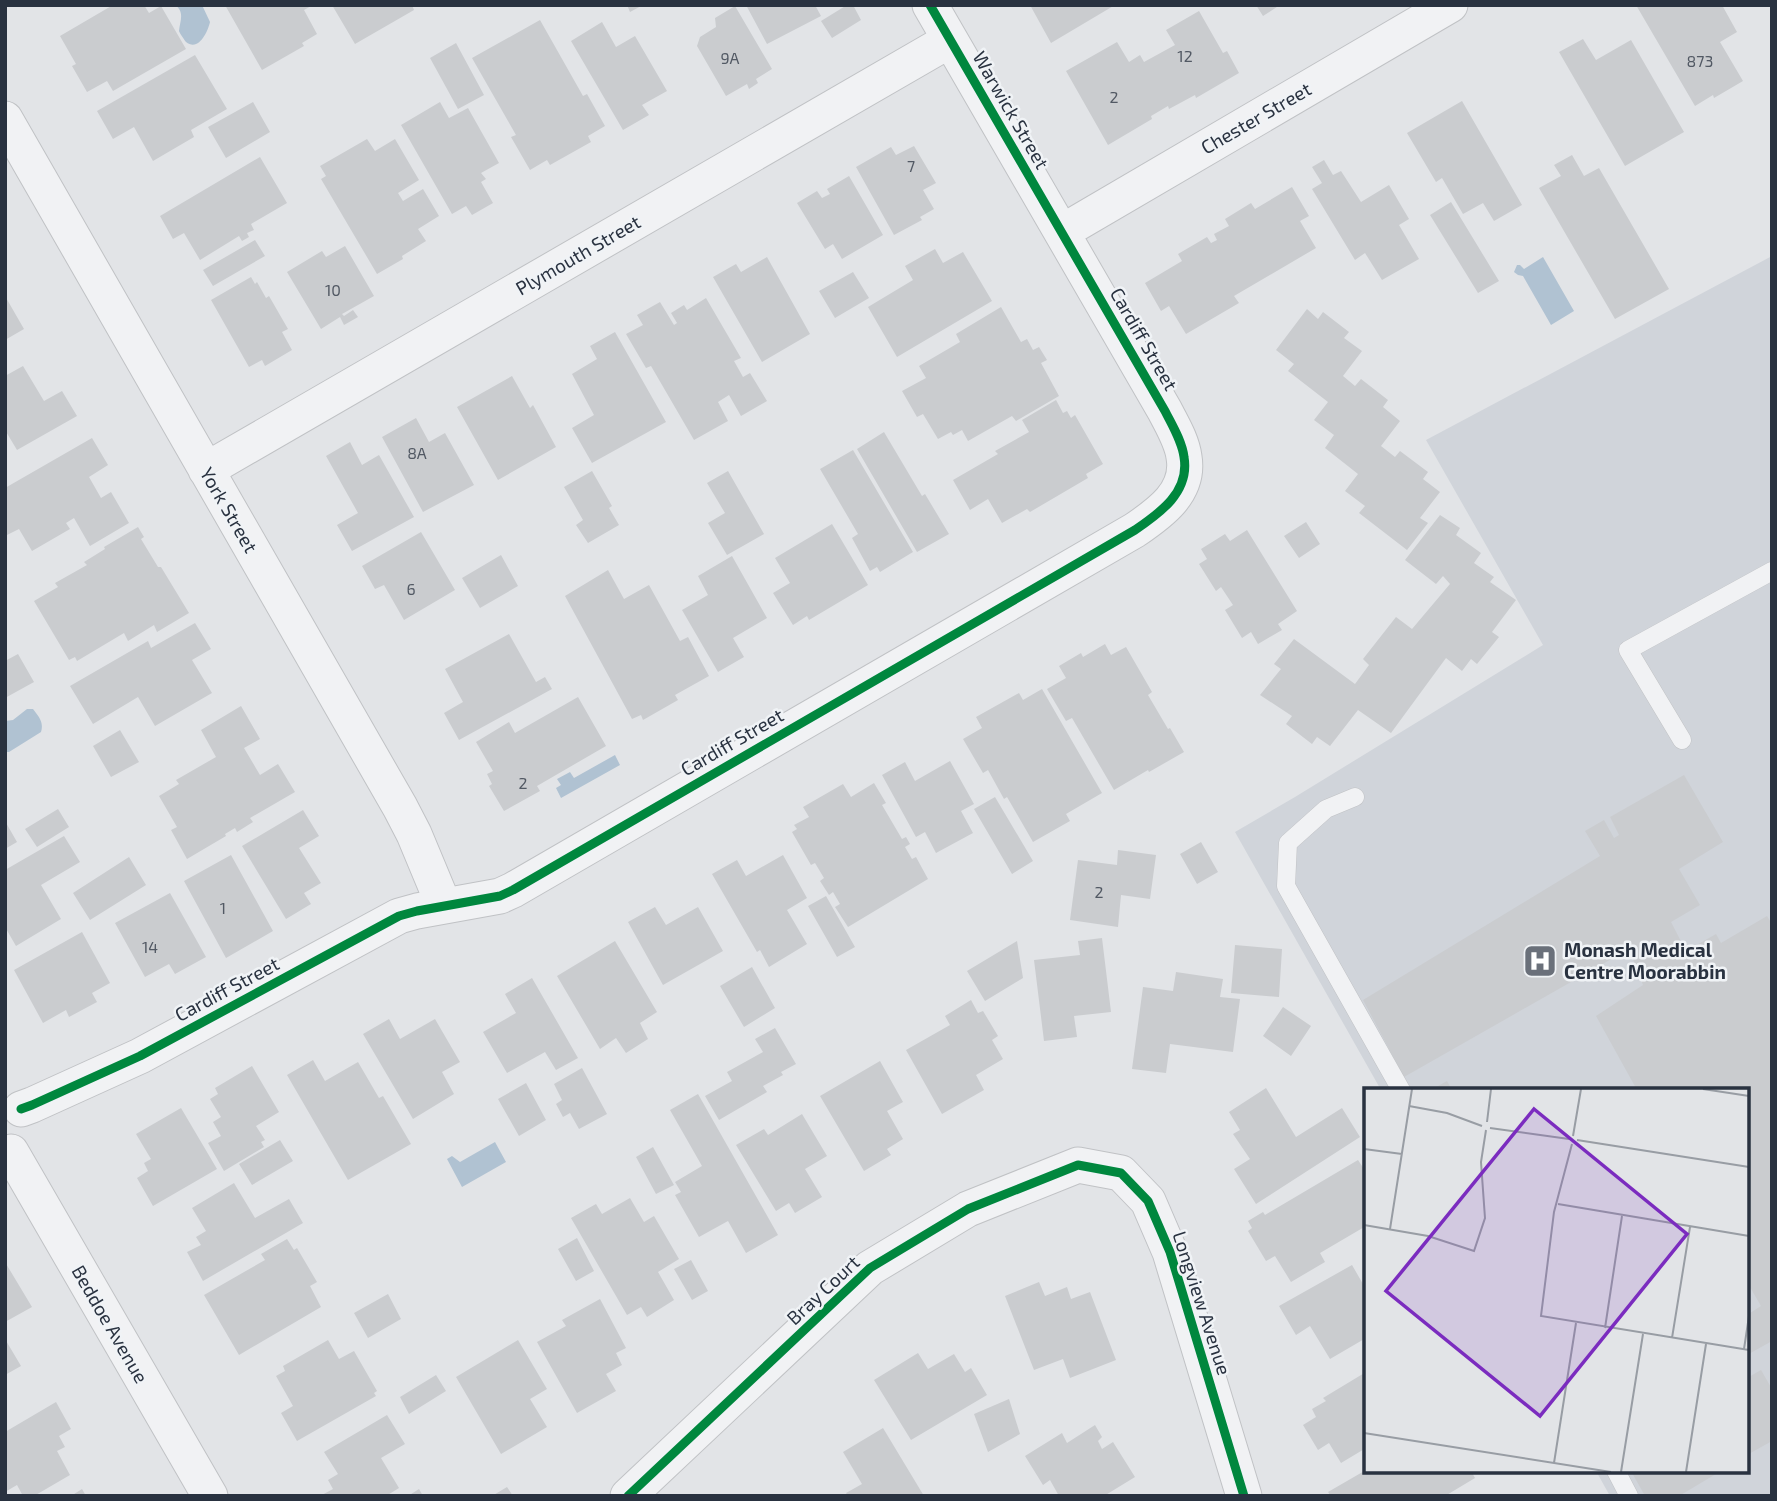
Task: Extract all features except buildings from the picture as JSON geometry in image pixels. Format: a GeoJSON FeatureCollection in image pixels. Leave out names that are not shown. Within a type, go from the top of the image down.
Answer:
{"type":"FeatureCollection","features":[{"type":"Feature","properties":{"kind":"street","name":"Warwick Street"},"geometry":{"type":"LineString","coordinates":[[930,5],[1062,232]]}},
{"type":"Feature","properties":{"kind":"street","name":"Chester Street"},"geometry":{"type":"LineString","coordinates":[[1062,232],[1450,5]]}},
{"type":"Feature","properties":{"kind":"street","name":"Plymouth Street"},"geometry":{"type":"LineString","coordinates":[[206,470],[950,40]]}},
{"type":"Feature","properties":{"kind":"street","name":"York Street"},"geometry":{"type":"LineString","coordinates":[[5,119],[400,807],[444,906]]}},
{"type":"Feature","properties":{"kind":"street","name":"Cardiff Street"},"geometry":{"type":"LineString","coordinates":[[13,1102],[32,1105],[140,1056],[399,916],[500,896],[513,890],[1135,530],[1164,509],[1174,499],[1184,473],[1184,457],[1178,439],[1165,411],[1062,232]]}},
{"type":"Feature","properties":{"kind":"street"},"geometry":{"type":"LineString","coordinates":[[8,1153],[24,1137],[26,1128],[25,1118],[13,1102]]}},
{"type":"Feature","properties":{"kind":"street","name":"Beddoe Avenue"},"geometry":{"type":"LineString","coordinates":[[8,1153],[210,1496]]}},
{"type":"Feature","properties":{"kind":"street","name":"Bray Court"},"geometry":{"type":"LineString","coordinates":[[628,1496],[870,1268],[968,1209],[1078,1166]]}},
{"type":"Feature","properties":{"kind":"street","name":"Longview Avenue"},"geometry":{"type":"LineString","coordinates":[[1078,1166],[1121,1173],[1149,1200],[1170,1252],[1244,1496]]}},
{"type":"Feature","properties":{"kind":"lane"},"geometry":{"type":"LineString","coordinates":[[1682,740],[1628,650],[1772,571]]}},
{"type":"Feature","properties":{"kind":"lane"},"geometry":{"type":"LineString","coordinates":[[1356,797],[1326,809],[1288,843],[1286,886],[1400,1088]]}},
{"type":"Feature","properties":{"kind":"lane"},"geometry":{"type":"LineString","coordinates":[[1617,1473],[1629,1496]]}},
{"type":"Feature","properties":{"kind":"shaded area","name":"Monash Medical Centre Moorabbin"},"geometry":{"type":"Polygon","coordinates":[[[1772,256],[1772,1496],[1610,1496],[1597,1473],[1749,1473],[1749,1088],[1380,1088],[1235,832],[1543,645],[1426,440],[1772,256]]]}},
{"type":"Feature","properties":{"kind":"water"},"geometry":{"type":"Polygon","coordinates":[[[175,5],[202,5],[210,22],[199,42],[191,44],[181,35],[181,14],[175,5]]]}},
{"type":"Feature","properties":{"kind":"water"},"geometry":{"type":"Polygon","coordinates":[[[1543,257],[1574,311],[1551,325],[1523,276],[1514,272],[1517,265],[1524,269],[1543,257]]]}},
{"type":"Feature","properties":{"kind":"water"},"geometry":{"type":"Polygon","coordinates":[[[27,709],[33,709],[39,717],[41,732],[5,752],[5,721],[13,720],[27,709]]]}},
{"type":"Feature","properties":{"kind":"water"},"geometry":{"type":"Polygon","coordinates":[[[615,755],[620,765],[561,798],[556,788],[561,785],[557,779],[570,772],[574,778],[615,755]]]}},
{"type":"Feature","properties":{"kind":"water"},"geometry":{"type":"Polygon","coordinates":[[[495,1142],[506,1162],[462,1187],[447,1159],[452,1156],[460,1162],[495,1142]]]}},
{"type":"Feature","properties":{"kind":"cycle path"},"geometry":{"type":"LineString","coordinates":[[21,1109],[140,1056],[399,916],[500,896],[513,890],[1135,530],[1171,500],[1178,491],[1185,469],[1183,451],[1176,433],[930,5]]}},
{"type":"Feature","properties":{"kind":"cycle path"},"geometry":{"type":"LineString","coordinates":[[628,1496],[870,1268],[968,1209],[1078,1165],[1121,1173],[1148,1201],[1170,1252],[1244,1496]]}},
{"type":"Feature","properties":{"kind":"place","name":"Monash Medical Centre Moorabbin"},"geometry":{"type":"Point","coordinates":[1540,961]}}]}
